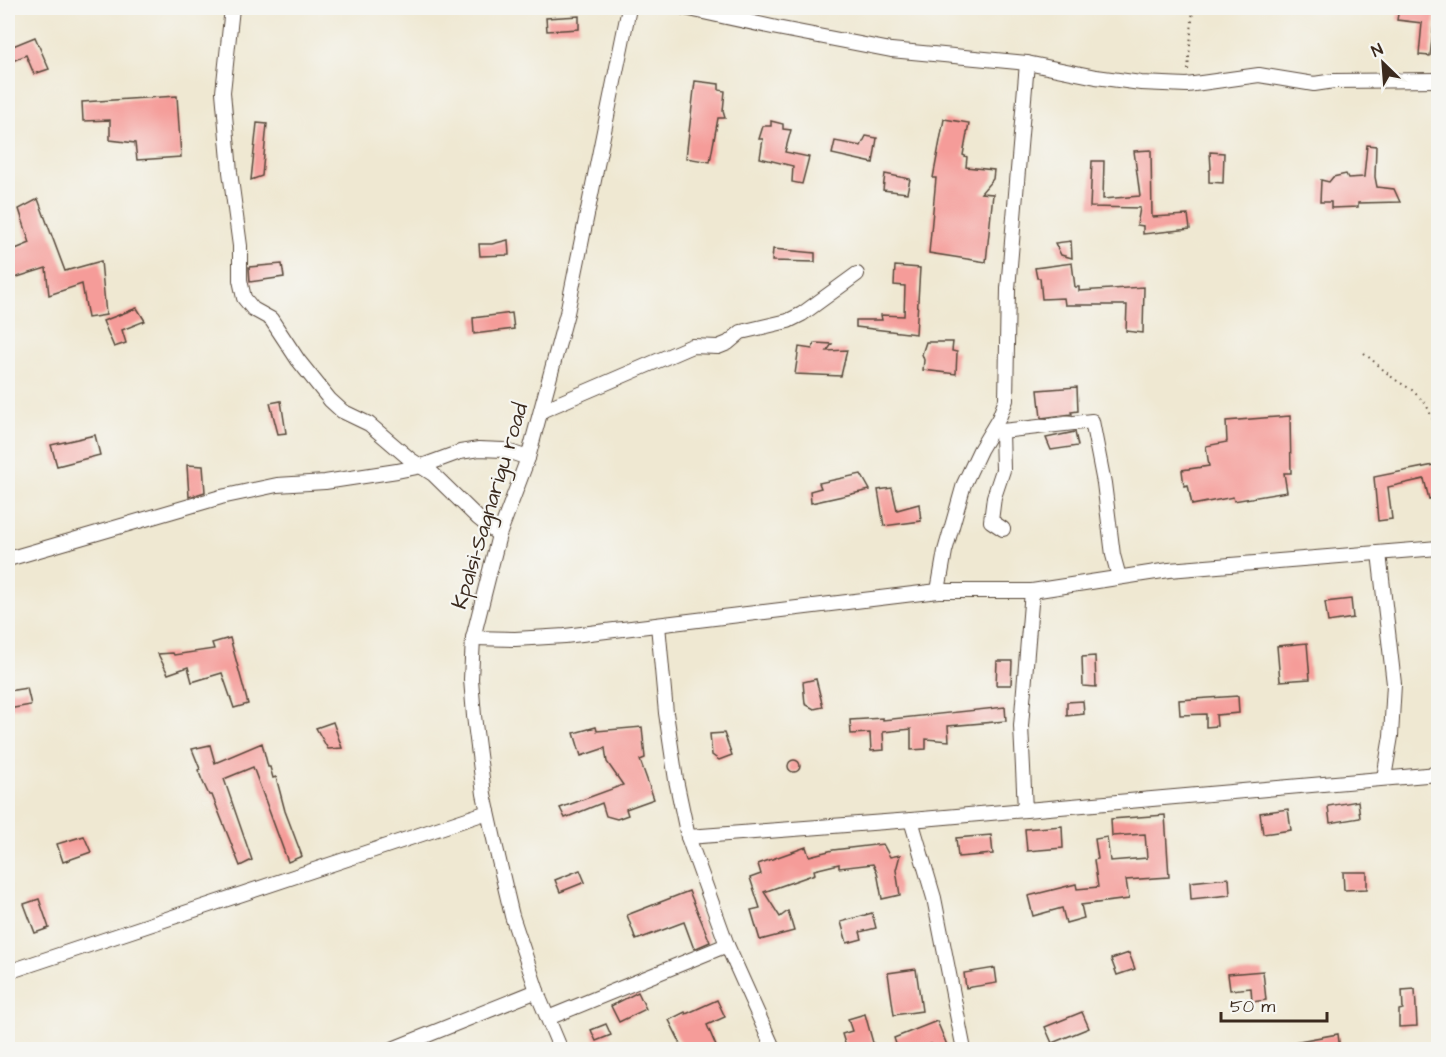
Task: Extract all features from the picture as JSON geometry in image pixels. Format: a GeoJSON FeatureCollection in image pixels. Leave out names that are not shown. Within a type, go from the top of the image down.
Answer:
{"type":"FeatureCollection","features":[{"type":"Feature","properties":{"kind":"street"},"geometry":{"type":"LineString","coordinates":[[232,8],[223,92],[230,172],[238,226],[240,280],[244,298],[253,309],[272,319],[298,360],[330,400],[342,411],[369,424],[438,478],[478,518],[499,535]]}},
{"type":"Feature","properties":{"kind":"street","name":"Kpalsi-Sagnarigu road"},"geometry":{"type":"LineString","coordinates":[[561,1050],[537,991],[512,916],[488,812],[474,716],[471,679],[473,638],[499,535],[528,458],[567,313],[629,8]]}},
{"type":"Feature","properties":{"kind":"street"},"geometry":{"type":"LineString","coordinates":[[685,8],[891,50],[1027,63],[1096,77],[1141,83],[1187,85],[1259,75],[1314,84],[1343,80],[1438,80]]}},
{"type":"Feature","properties":{"kind":"street"},"geometry":{"type":"LineString","coordinates":[[938,591],[945,551],[964,484],[980,450],[1004,409],[1006,400],[1008,289],[1027,63]]}},
{"type":"Feature","properties":{"kind":"street"},"geometry":{"type":"LineString","coordinates":[[541,411],[692,346],[718,347],[728,343],[741,332],[788,321],[802,314],[857,274]]}},
{"type":"Feature","properties":{"kind":"street"},"geometry":{"type":"LineString","coordinates":[[1003,529],[991,520],[994,497],[1003,470],[1002,431],[1092,422],[1110,519],[1113,555],[1119,577]]}},
{"type":"Feature","properties":{"kind":"street"},"geometry":{"type":"LineString","coordinates":[[8,559],[221,497],[277,485],[325,482],[422,466],[460,452],[479,449],[504,450],[528,458]]}},
{"type":"Feature","properties":{"kind":"street"},"geometry":{"type":"LineString","coordinates":[[473,638],[515,639],[658,625],[938,591],[1032,591],[1169,570],[1438,548]]}},
{"type":"Feature","properties":{"kind":"street"},"geometry":{"type":"LineString","coordinates":[[1378,553],[1394,684],[1391,736],[1384,778]]}},
{"type":"Feature","properties":{"kind":"street"},"geometry":{"type":"LineString","coordinates":[[1025,810],[1021,726],[1032,591]]}},
{"type":"Feature","properties":{"kind":"street"},"geometry":{"type":"LineString","coordinates":[[658,625],[666,713],[676,780],[688,837],[727,945],[774,1050]]}},
{"type":"Feature","properties":{"kind":"street"},"geometry":{"type":"LineString","coordinates":[[688,837],[1438,774]]}},
{"type":"Feature","properties":{"kind":"street"},"geometry":{"type":"LineString","coordinates":[[8,972],[488,812]]}},
{"type":"Feature","properties":{"kind":"street"},"geometry":{"type":"LineString","coordinates":[[911,820],[934,898],[964,1050]]}},
{"type":"Feature","properties":{"kind":"street"},"geometry":{"type":"LineString","coordinates":[[548,1018],[727,945]]}},
{"type":"Feature","properties":{"kind":"street"},"geometry":{"type":"LineString","coordinates":[[390,1050],[537,991]]}},
{"type":"Feature","properties":{"kind":"path"},"geometry":{"type":"LineString","coordinates":[[1187,85],[1192,8]]}},
{"type":"Feature","properties":{"kind":"path"},"geometry":{"type":"LineString","coordinates":[[1364,353],[1412,390],[1426,404],[1438,431]]}},
{"type":"Feature","properties":{"kind":"building"},"geometry":{"type":"Polygon","coordinates":[[[1399,8],[1436,9],[1430,56],[1419,55],[1422,23],[1397,20],[1399,8]]]}},
{"type":"Feature","properties":{"kind":"building"},"geometry":{"type":"Polygon","coordinates":[[[579,16],[579,29],[547,31],[546,18],[579,16]]]}},
{"type":"Feature","properties":{"kind":"building"},"geometry":{"type":"Polygon","coordinates":[[[35,37],[49,69],[34,74],[26,55],[8,63],[8,48],[35,37]]]}},
{"type":"Feature","properties":{"kind":"building"},"geometry":{"type":"Polygon","coordinates":[[[695,81],[719,84],[719,90],[725,91],[723,111],[725,118],[718,118],[710,162],[686,158],[695,81]]]}},
{"type":"Feature","properties":{"kind":"building"},"geometry":{"type":"Polygon","coordinates":[[[177,96],[181,157],[137,160],[135,143],[110,140],[110,120],[83,121],[82,102],[177,96]]]}},
{"type":"Feature","properties":{"kind":"building"},"geometry":{"type":"Polygon","coordinates":[[[944,119],[969,123],[963,155],[967,157],[966,167],[994,170],[993,179],[981,193],[993,194],[986,262],[929,253],[936,178],[933,178],[944,119]]]}},
{"type":"Feature","properties":{"kind":"building"},"geometry":{"type":"Polygon","coordinates":[[[771,121],[783,124],[783,129],[791,130],[785,152],[809,157],[802,184],[792,182],[793,166],[760,158],[763,139],[759,139],[763,126],[771,126],[771,121]]]}},
{"type":"Feature","properties":{"kind":"building"},"geometry":{"type":"Polygon","coordinates":[[[257,123],[267,124],[262,176],[251,180],[257,123]]]}},
{"type":"Feature","properties":{"kind":"building"},"geometry":{"type":"Polygon","coordinates":[[[866,136],[877,138],[873,163],[832,154],[835,141],[861,146],[866,136]]]}},
{"type":"Feature","properties":{"kind":"building"},"geometry":{"type":"Polygon","coordinates":[[[1367,145],[1376,146],[1377,187],[1394,189],[1400,202],[1358,203],[1358,207],[1331,208],[1331,202],[1320,202],[1321,180],[1329,182],[1333,177],[1346,174],[1348,178],[1364,177],[1367,145]]]}},
{"type":"Feature","properties":{"kind":"building"},"geometry":{"type":"Polygon","coordinates":[[[1151,150],[1152,217],[1188,215],[1190,229],[1143,234],[1143,226],[1137,225],[1140,208],[1090,207],[1092,161],[1104,161],[1103,199],[1140,196],[1134,151],[1151,150]]]}},
{"type":"Feature","properties":{"kind":"building"},"geometry":{"type":"Polygon","coordinates":[[[1210,152],[1224,153],[1223,183],[1209,182],[1210,152]]]}},
{"type":"Feature","properties":{"kind":"building"},"geometry":{"type":"Polygon","coordinates":[[[885,174],[910,179],[907,193],[883,190],[885,174]]]}},
{"type":"Feature","properties":{"kind":"building"},"geometry":{"type":"Polygon","coordinates":[[[38,199],[65,271],[101,261],[106,315],[88,318],[82,284],[49,295],[46,268],[8,280],[8,252],[30,243],[19,209],[38,199]]]}},
{"type":"Feature","properties":{"kind":"building"},"geometry":{"type":"Polygon","coordinates":[[[508,240],[509,255],[480,256],[479,244],[508,240]]]}},
{"type":"Feature","properties":{"kind":"building"},"geometry":{"type":"Polygon","coordinates":[[[1071,241],[1072,258],[1061,255],[1055,243],[1071,241]]]}},
{"type":"Feature","properties":{"kind":"building"},"geometry":{"type":"Polygon","coordinates":[[[773,249],[815,253],[815,262],[772,261],[773,249]]]}},
{"type":"Feature","properties":{"kind":"building"},"geometry":{"type":"Polygon","coordinates":[[[1072,263],[1075,287],[1079,287],[1079,291],[1144,287],[1143,333],[1126,331],[1127,305],[1065,305],[1064,298],[1042,299],[1040,278],[1037,278],[1035,268],[1072,263]]]}},
{"type":"Feature","properties":{"kind":"building"},"geometry":{"type":"Polygon","coordinates":[[[282,264],[284,277],[250,282],[249,267],[282,264]]]}},
{"type":"Feature","properties":{"kind":"building"},"geometry":{"type":"Polygon","coordinates":[[[895,266],[920,268],[916,334],[856,327],[856,320],[882,320],[881,315],[904,316],[905,286],[894,285],[895,266]]]}},
{"type":"Feature","properties":{"kind":"building"},"geometry":{"type":"Polygon","coordinates":[[[137,308],[145,321],[122,330],[126,343],[114,347],[103,321],[137,308]]]}},
{"type":"Feature","properties":{"kind":"building"},"geometry":{"type":"Polygon","coordinates":[[[512,313],[514,329],[474,334],[473,318],[512,313]]]}},
{"type":"Feature","properties":{"kind":"building"},"geometry":{"type":"Polygon","coordinates":[[[926,342],[953,342],[952,351],[957,352],[956,374],[923,370],[922,354],[926,342]]]}},
{"type":"Feature","properties":{"kind":"building"},"geometry":{"type":"Polygon","coordinates":[[[815,343],[832,344],[827,351],[847,350],[841,376],[795,374],[799,347],[812,349],[815,343]]]}},
{"type":"Feature","properties":{"kind":"building"},"geometry":{"type":"Polygon","coordinates":[[[1077,387],[1078,411],[1071,412],[1072,414],[1041,418],[1038,390],[1077,387]]]}},
{"type":"Feature","properties":{"kind":"building"},"geometry":{"type":"Polygon","coordinates":[[[281,401],[286,433],[278,434],[270,403],[281,401]]]}},
{"type":"Feature","properties":{"kind":"building"},"geometry":{"type":"Polygon","coordinates":[[[1290,416],[1291,473],[1284,473],[1287,492],[1234,501],[1233,497],[1192,505],[1188,485],[1184,486],[1182,470],[1209,466],[1206,446],[1227,442],[1226,421],[1290,416]]]}},
{"type":"Feature","properties":{"kind":"building"},"geometry":{"type":"Polygon","coordinates":[[[1075,432],[1078,446],[1051,450],[1046,438],[1075,432]]]}},
{"type":"Feature","properties":{"kind":"building"},"geometry":{"type":"Polygon","coordinates":[[[95,435],[100,455],[57,466],[51,445],[95,435]]]}},
{"type":"Feature","properties":{"kind":"building"},"geometry":{"type":"Polygon","coordinates":[[[187,465],[203,466],[205,492],[189,497],[187,465]]]}},
{"type":"Feature","properties":{"kind":"building"},"geometry":{"type":"Polygon","coordinates":[[[1434,465],[1438,497],[1429,499],[1424,479],[1388,487],[1392,519],[1378,521],[1374,477],[1434,465]]]}},
{"type":"Feature","properties":{"kind":"building"},"geometry":{"type":"Polygon","coordinates":[[[861,474],[870,490],[811,503],[810,491],[821,488],[819,483],[861,474]]]}},
{"type":"Feature","properties":{"kind":"building"},"geometry":{"type":"Polygon","coordinates":[[[892,488],[897,510],[919,504],[921,521],[884,526],[878,490],[892,488]]]}},
{"type":"Feature","properties":{"kind":"building"},"geometry":{"type":"Polygon","coordinates":[[[1351,599],[1353,618],[1328,622],[1325,602],[1351,599]]]}},
{"type":"Feature","properties":{"kind":"building"},"geometry":{"type":"Polygon","coordinates":[[[230,638],[248,704],[234,708],[222,673],[192,682],[188,667],[168,674],[158,654],[173,653],[174,655],[214,649],[212,643],[230,638]]]}},
{"type":"Feature","properties":{"kind":"building"},"geometry":{"type":"Polygon","coordinates":[[[1307,643],[1310,679],[1280,681],[1277,646],[1307,643]]]}},
{"type":"Feature","properties":{"kind":"building"},"geometry":{"type":"Polygon","coordinates":[[[1095,656],[1096,687],[1083,686],[1082,657],[1095,656]]]}},
{"type":"Feature","properties":{"kind":"building"},"geometry":{"type":"Polygon","coordinates":[[[997,661],[1012,661],[1011,685],[996,685],[997,661]]]}},
{"type":"Feature","properties":{"kind":"building"},"geometry":{"type":"Polygon","coordinates":[[[816,679],[823,707],[814,709],[805,704],[803,682],[816,679]]]}},
{"type":"Feature","properties":{"kind":"building"},"geometry":{"type":"Polygon","coordinates":[[[27,688],[31,705],[8,709],[8,691],[27,688]]]}},
{"type":"Feature","properties":{"kind":"building"},"geometry":{"type":"Polygon","coordinates":[[[1238,696],[1239,713],[1216,715],[1217,726],[1206,727],[1206,714],[1180,715],[1179,700],[1238,696]]]}},
{"type":"Feature","properties":{"kind":"building"},"geometry":{"type":"Polygon","coordinates":[[[1083,701],[1084,714],[1067,716],[1067,702],[1083,701]]]}},
{"type":"Feature","properties":{"kind":"building"},"geometry":{"type":"Polygon","coordinates":[[[1005,707],[1006,721],[948,726],[949,741],[926,739],[926,749],[911,750],[911,729],[883,732],[884,750],[871,751],[870,733],[851,734],[850,720],[883,718],[883,720],[1005,707]]]}},
{"type":"Feature","properties":{"kind":"building"},"geometry":{"type":"Polygon","coordinates":[[[333,722],[342,748],[328,749],[316,728],[333,722]]]}},
{"type":"Feature","properties":{"kind":"building"},"geometry":{"type":"Polygon","coordinates":[[[596,727],[597,731],[642,727],[645,758],[640,760],[654,799],[626,809],[628,815],[617,819],[606,816],[602,803],[565,818],[560,808],[623,785],[607,762],[605,748],[581,756],[574,733],[596,727]]]}},
{"type":"Feature","properties":{"kind":"building"},"geometry":{"type":"Polygon","coordinates":[[[724,733],[732,755],[719,760],[712,755],[710,734],[724,733]]]}},
{"type":"Feature","properties":{"kind":"building"},"geometry":{"type":"Polygon","coordinates":[[[262,743],[268,767],[270,767],[273,778],[276,777],[285,811],[302,856],[288,862],[253,767],[224,779],[252,860],[240,866],[212,795],[209,795],[202,780],[192,749],[210,745],[215,763],[262,743]]]}},
{"type":"Feature","properties":{"kind":"building"},"geometry":{"type":"Polygon","coordinates":[[[796,760],[800,766],[796,772],[792,772],[788,764],[796,760]]]}},
{"type":"Feature","properties":{"kind":"building"},"geometry":{"type":"Polygon","coordinates":[[[1358,801],[1360,818],[1330,823],[1328,806],[1358,801]]]}},
{"type":"Feature","properties":{"kind":"building"},"geometry":{"type":"Polygon","coordinates":[[[1288,809],[1291,830],[1263,834],[1260,813],[1288,809]]]}},
{"type":"Feature","properties":{"kind":"building"},"geometry":{"type":"Polygon","coordinates":[[[1165,815],[1169,877],[1126,880],[1129,899],[1081,905],[1084,918],[1066,923],[1062,908],[1033,916],[1028,896],[1076,884],[1077,889],[1098,887],[1094,860],[1098,859],[1095,839],[1107,837],[1110,861],[1147,858],[1145,834],[1112,836],[1111,819],[1165,815]]]}},
{"type":"Feature","properties":{"kind":"building"},"geometry":{"type":"Polygon","coordinates":[[[1062,826],[1063,848],[1027,851],[1025,829],[1062,826]]]}},
{"type":"Feature","properties":{"kind":"building"},"geometry":{"type":"Polygon","coordinates":[[[991,835],[993,854],[958,857],[956,838],[991,835]]]}},
{"type":"Feature","properties":{"kind":"building"},"geometry":{"type":"Polygon","coordinates":[[[84,836],[91,852],[63,862],[57,844],[84,836]]]}},
{"type":"Feature","properties":{"kind":"building"},"geometry":{"type":"Polygon","coordinates":[[[883,844],[890,857],[900,855],[896,870],[900,895],[882,899],[877,872],[873,864],[839,868],[839,864],[814,870],[815,874],[764,892],[780,917],[788,911],[794,931],[760,940],[751,910],[760,908],[750,878],[761,874],[758,864],[806,847],[809,856],[833,850],[883,844]]]}},
{"type":"Feature","properties":{"kind":"building"},"geometry":{"type":"Polygon","coordinates":[[[580,870],[585,882],[560,892],[555,880],[580,870]]]}},
{"type":"Feature","properties":{"kind":"building"},"geometry":{"type":"Polygon","coordinates":[[[1343,872],[1367,872],[1367,889],[1344,890],[1343,872]]]}},
{"type":"Feature","properties":{"kind":"building"},"geometry":{"type":"Polygon","coordinates":[[[1229,878],[1230,895],[1191,899],[1190,882],[1229,878]]]}},
{"type":"Feature","properties":{"kind":"building"},"geometry":{"type":"Polygon","coordinates":[[[689,891],[710,942],[694,949],[684,922],[636,940],[627,915],[689,891]]]}},
{"type":"Feature","properties":{"kind":"building"},"geometry":{"type":"Polygon","coordinates":[[[39,899],[49,928],[35,933],[24,904],[39,899]]]}},
{"type":"Feature","properties":{"kind":"building"},"geometry":{"type":"Polygon","coordinates":[[[872,913],[876,928],[860,932],[862,939],[847,943],[841,922],[872,913]]]}},
{"type":"Feature","properties":{"kind":"building"},"geometry":{"type":"Polygon","coordinates":[[[1129,953],[1135,969],[1117,975],[1111,959],[1129,953]]]}},
{"type":"Feature","properties":{"kind":"building"},"geometry":{"type":"Polygon","coordinates":[[[995,968],[997,983],[966,988],[964,973],[995,968]]]}},
{"type":"Feature","properties":{"kind":"building"},"geometry":{"type":"Polygon","coordinates":[[[916,969],[922,1011],[894,1015],[888,973],[916,969]]]}},
{"type":"Feature","properties":{"kind":"building"},"geometry":{"type":"Polygon","coordinates":[[[1263,971],[1266,1000],[1252,1002],[1251,988],[1230,990],[1228,974],[1263,971]]]}},
{"type":"Feature","properties":{"kind":"building"},"geometry":{"type":"Polygon","coordinates":[[[1415,989],[1417,1026],[1399,1027],[1399,1010],[1403,1009],[1402,990],[1415,989]]]}},
{"type":"Feature","properties":{"kind":"building"},"geometry":{"type":"Polygon","coordinates":[[[638,992],[646,1009],[619,1022],[611,1006],[638,992]]]}},
{"type":"Feature","properties":{"kind":"building"},"geometry":{"type":"Polygon","coordinates":[[[717,1000],[725,1017],[707,1025],[716,1046],[709,1050],[684,1050],[669,1020],[717,1000]]]}},
{"type":"Feature","properties":{"kind":"building"},"geometry":{"type":"Polygon","coordinates":[[[1082,1012],[1089,1028],[1052,1043],[1045,1027],[1082,1012]]]}},
{"type":"Feature","properties":{"kind":"building"},"geometry":{"type":"Polygon","coordinates":[[[865,1014],[875,1050],[847,1050],[842,1034],[852,1031],[848,1019],[865,1014]]]}},
{"type":"Feature","properties":{"kind":"building"},"geometry":{"type":"Polygon","coordinates":[[[937,1021],[949,1050],[933,1050],[931,1044],[916,1050],[898,1050],[894,1038],[937,1021]]]}},
{"type":"Feature","properties":{"kind":"building"},"geometry":{"type":"Polygon","coordinates":[[[606,1024],[611,1035],[596,1041],[591,1030],[606,1024]]]}},
{"type":"Feature","properties":{"kind":"building"},"geometry":{"type":"Polygon","coordinates":[[[1338,1034],[1340,1050],[1283,1050],[1283,1044],[1338,1034]]]}}]}
